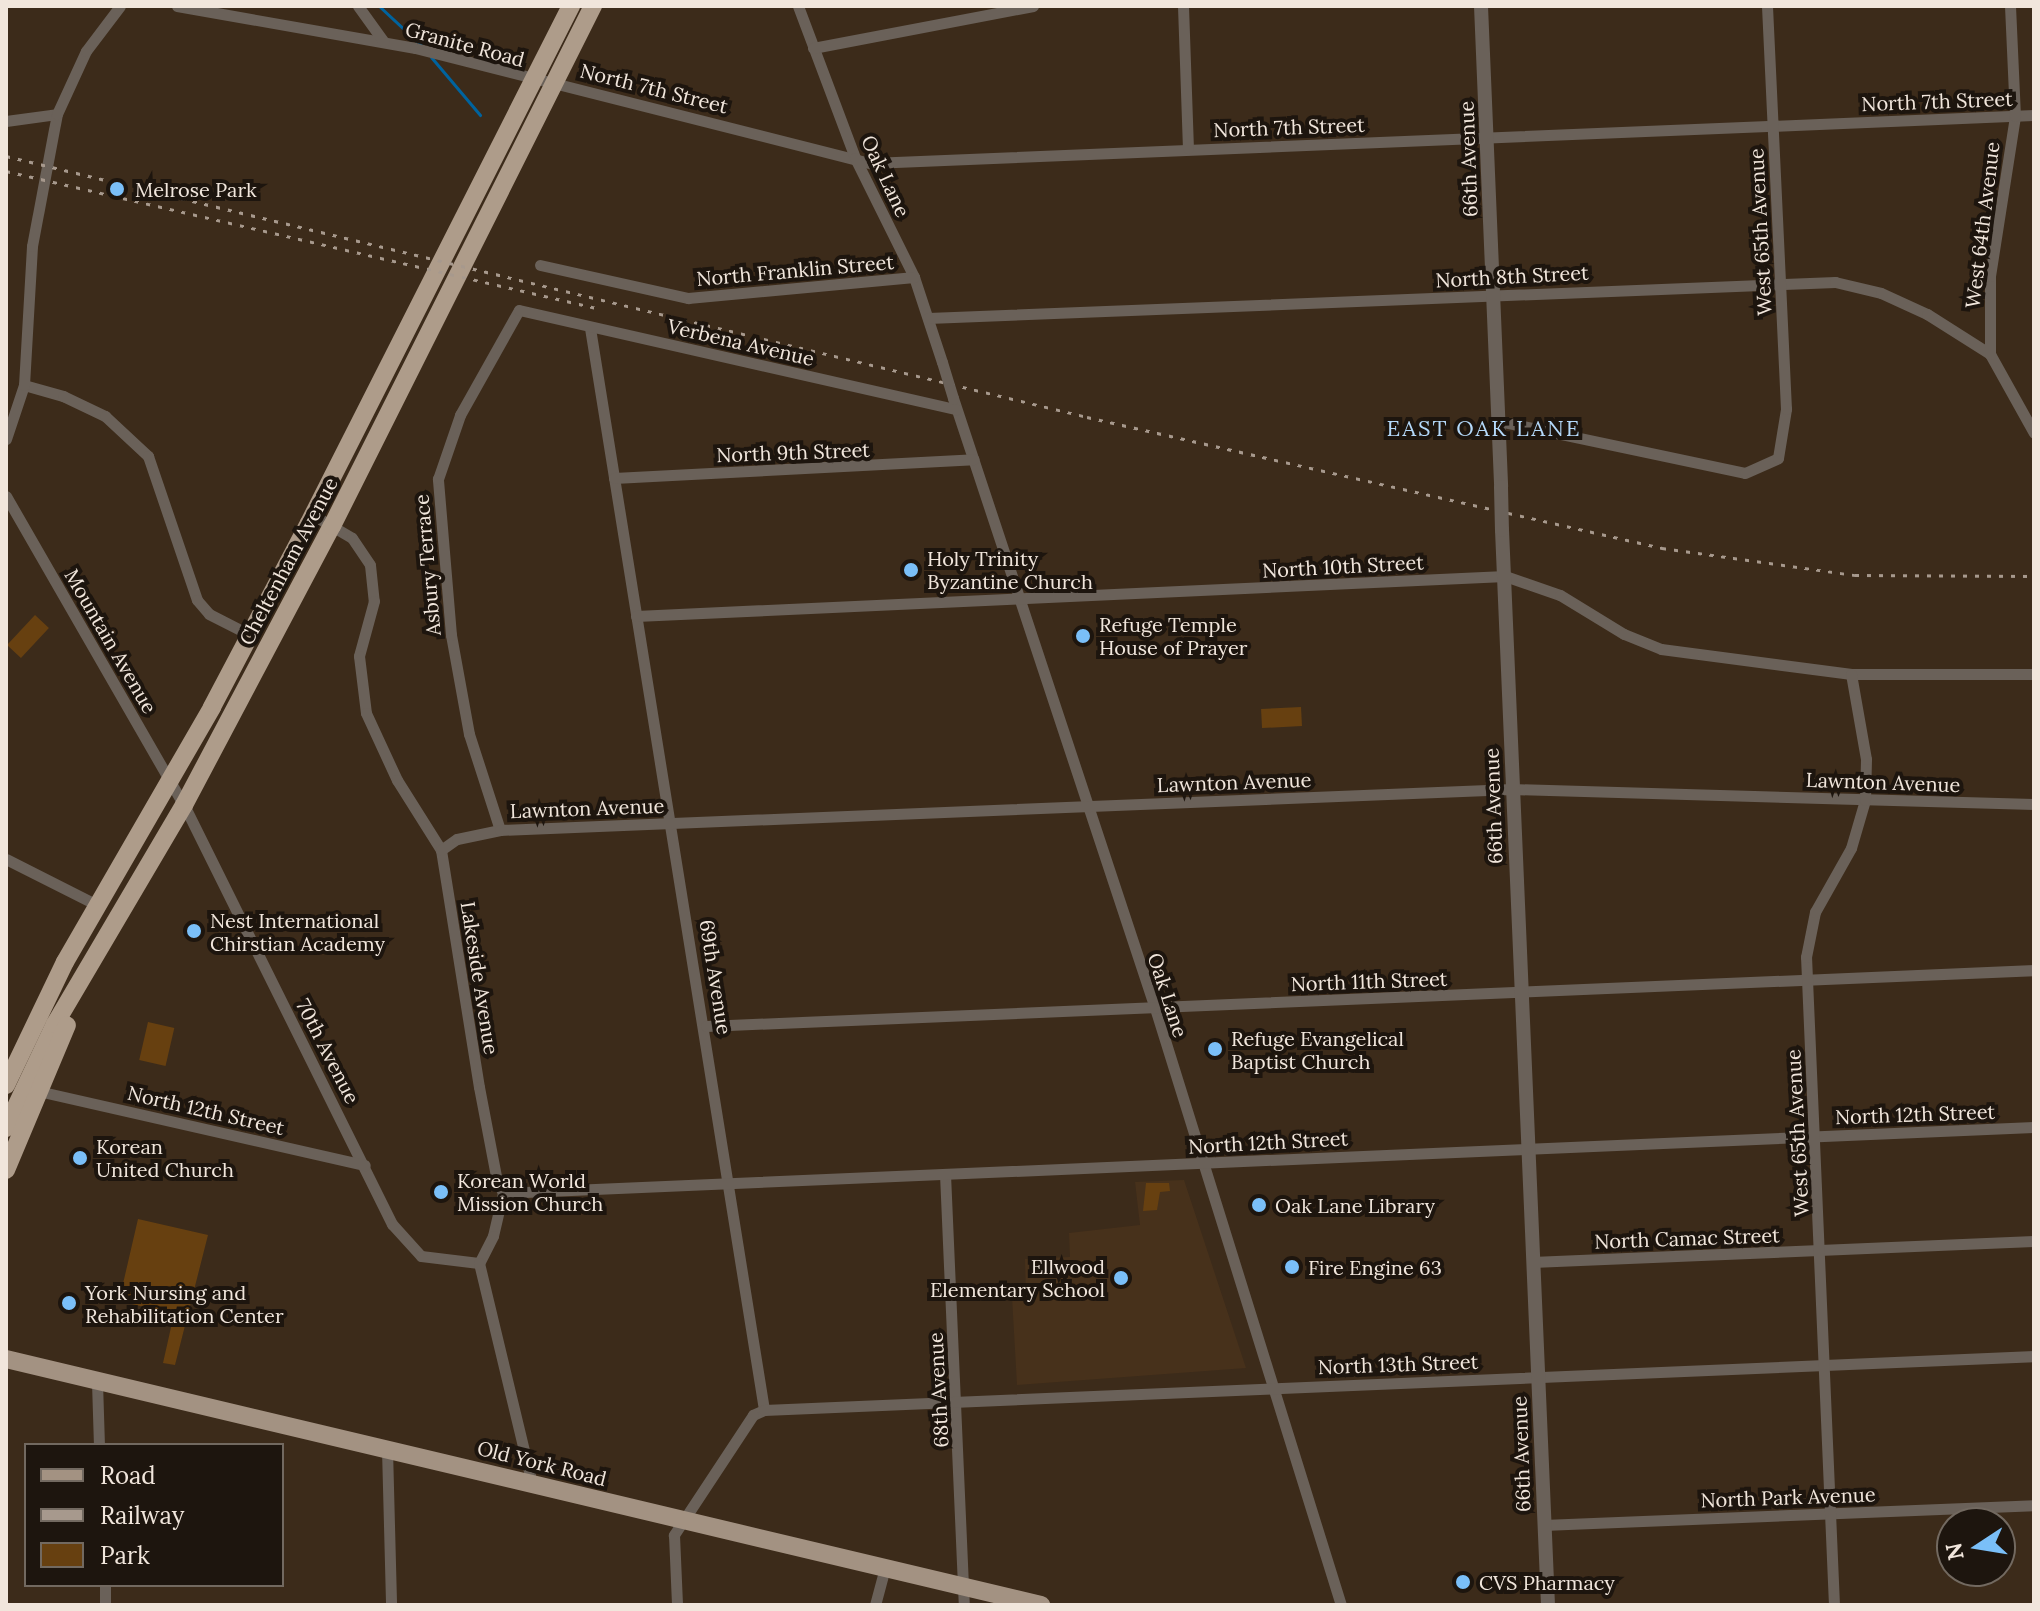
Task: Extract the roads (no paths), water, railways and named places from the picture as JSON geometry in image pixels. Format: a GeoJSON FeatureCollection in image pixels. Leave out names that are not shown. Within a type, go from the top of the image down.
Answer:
{"type":"FeatureCollection","features":[{"type":"Feature","properties":{"kind":"highway","name":"Cheltenham Avenue"},"geometry":{"type":"LineString","coordinates":[[6,1085],[65,962],[170,781],[313,515],[473,193],[535,81],[571,6]]}},
{"type":"Feature","properties":{"kind":"highway","name":"Cheltenham Avenue"},"geometry":{"type":"LineString","coordinates":[[6,1128],[55,1024],[184,805],[332,526],[593,6]]}},
{"type":"Feature","properties":{"kind":"highway"},"geometry":{"type":"LineString","coordinates":[[6,1170],[101,948]]}},
{"type":"Feature","properties":{"kind":"highway"},"geometry":{"type":"LineString","coordinates":[[6,1056],[65,962]]}},
{"type":"Feature","properties":{"kind":"main road","name":"Old York Road"},"geometry":{"type":"LineString","coordinates":[[6,1361],[885,1568],[964,1596],[1041,1605]]}},
{"type":"Feature","properties":{"kind":"street"},"geometry":{"type":"LineString","coordinates":[[6,439],[24,385],[32,246],[57,114],[86,51],[120,6]]}},
{"type":"Feature","properties":{"kind":"street","name":"Granite Road"},"geometry":{"type":"LineString","coordinates":[[177,6],[415,48],[535,81],[556,82]]}},
{"type":"Feature","properties":{"kind":"street"},"geometry":{"type":"LineString","coordinates":[[358,6],[384,42]]}},
{"type":"Feature","properties":{"kind":"street","name":"Oak Lane"},"geometry":{"type":"LineString","coordinates":[[798,6],[855,158],[914,277],[928,318],[1155,1008],[1200,1163],[1341,1605]]}},
{"type":"Feature","properties":{"kind":"street"},"geometry":{"type":"LineString","coordinates":[[813,48],[1033,6]]}},
{"type":"Feature","properties":{"kind":"street"},"geometry":{"type":"LineString","coordinates":[[1183,6],[1188,148]]}},
{"type":"Feature","properties":{"kind":"street","name":"66th Avenue"},"geometry":{"type":"LineString","coordinates":[[1481,6],[1548,1605]]}},
{"type":"Feature","properties":{"kind":"street","name":"West 65th Avenue"},"geometry":{"type":"LineString","coordinates":[[1499,421],[1745,473],[1779,455],[1786,409],[1767,6]]}},
{"type":"Feature","properties":{"kind":"street","name":"West 64th Avenue"},"geometry":{"type":"LineString","coordinates":[[1990,354],[1990,276],[2015,116],[2010,6]]}},
{"type":"Feature","properties":{"kind":"street","name":"North 7th Street"},"geometry":{"type":"LineString","coordinates":[[556,82],[881,163],[2034,115]]}},
{"type":"Feature","properties":{"kind":"street"},"geometry":{"type":"LineString","coordinates":[[6,121],[57,114]]}},
{"type":"Feature","properties":{"kind":"street","name":"North Franklin Street"},"geometry":{"type":"LineString","coordinates":[[540,265],[688,298],[914,277]]}},
{"type":"Feature","properties":{"kind":"street","name":"North 8th Street"},"geometry":{"type":"LineString","coordinates":[[928,318],[1780,281],[1835,282],[1881,293],[1927,314],[1990,354],[2034,433]]}},
{"type":"Feature","properties":{"kind":"street","name":"Verbena Avenue"},"geometry":{"type":"LineString","coordinates":[[519,310],[590,328],[955,404]]}},
{"type":"Feature","properties":{"kind":"street","name":"Asbury Terrace"},"geometry":{"type":"LineString","coordinates":[[500,830],[469,734],[451,635],[438,479],[460,415],[519,310]]}},
{"type":"Feature","properties":{"kind":"street","name":"69th Avenue"},"geometry":{"type":"LineString","coordinates":[[590,328],[706,1026],[764,1410]]}},
{"type":"Feature","properties":{"kind":"street"},"geometry":{"type":"LineString","coordinates":[[24,385],[105,416],[148,456],[164,489],[197,600],[209,614],[250,635]]}},
{"type":"Feature","properties":{"kind":"street","name":"North 9th Street"},"geometry":{"type":"LineString","coordinates":[[614,478],[973,459]]}},
{"type":"Feature","properties":{"kind":"street","name":"Mountain Avenue"},"geometry":{"type":"LineString","coordinates":[[6,496],[184,805]]}},
{"type":"Feature","properties":{"kind":"street","name":"Lakeside Avenue"},"geometry":{"type":"LineString","coordinates":[[313,515],[357,543],[373,573],[374,601],[359,656],[366,713],[397,780],[441,850],[482,1100],[503,1193],[493,1236],[479,1263]]}},
{"type":"Feature","properties":{"kind":"street","name":"North 10th Street"},"geometry":{"type":"LineString","coordinates":[[636,616],[1505,576],[1560,595],[1624,634],[1661,649],[1851,674],[2034,674]]}},
{"type":"Feature","properties":{"kind":"street","name":"West 65th Avenue"},"geometry":{"type":"LineString","coordinates":[[1834,1605],[1807,980],[1810,927],[1856,836],[1865,800],[1866,759],[1851,674]]}},
{"type":"Feature","properties":{"kind":"street","name":"Lawnton Avenue"},"geometry":{"type":"LineString","coordinates":[[441,850],[457,839],[500,830],[1512,789],[2034,804]]}},
{"type":"Feature","properties":{"kind":"street","name":"70th Avenue"},"geometry":{"type":"LineString","coordinates":[[184,805],[392,1224],[421,1256],[479,1263]]}},
{"type":"Feature","properties":{"kind":"street"},"geometry":{"type":"LineString","coordinates":[[6,859],[99,906]]}},
{"type":"Feature","properties":{"kind":"street","name":"North 11th Street"},"geometry":{"type":"LineString","coordinates":[[706,1026],[2034,970]]}},
{"type":"Feature","properties":{"kind":"street","name":"North 12th Street"},"geometry":{"type":"LineString","coordinates":[[38,1091],[365,1165]]}},
{"type":"Feature","properties":{"kind":"street","name":"North 12th Street"},"geometry":{"type":"LineString","coordinates":[[503,1193],[2034,1127]]}},
{"type":"Feature","properties":{"kind":"street","name":"68th Avenue"},"geometry":{"type":"LineString","coordinates":[[945,1174],[964,1596]]}},
{"type":"Feature","properties":{"kind":"street","name":"North Camac Street"},"geometry":{"type":"LineString","coordinates":[[1532,1262],[2034,1241]]}},
{"type":"Feature","properties":{"kind":"street"},"geometry":{"type":"LineString","coordinates":[[479,1263],[532,1483]]}},
{"type":"Feature","properties":{"kind":"street","name":"North 13th Street"},"geometry":{"type":"LineString","coordinates":[[764,1410],[2034,1356]]}},
{"type":"Feature","properties":{"kind":"street"},"geometry":{"type":"LineString","coordinates":[[97,1382],[99,1443]]}},
{"type":"Feature","properties":{"kind":"street"},"geometry":{"type":"LineString","coordinates":[[677,1605],[674,1535],[753,1415],[764,1410]]}},
{"type":"Feature","properties":{"kind":"street"},"geometry":{"type":"LineString","coordinates":[[387,1449],[391,1605]]}},
{"type":"Feature","properties":{"kind":"street","name":"North Park Avenue"},"geometry":{"type":"LineString","coordinates":[[1543,1525],[2034,1505]]}},
{"type":"Feature","properties":{"kind":"street"},"geometry":{"type":"LineString","coordinates":[[875,1605],[885,1568]]}},
{"type":"Feature","properties":{"kind":"waterway"},"geometry":{"type":"LineString","coordinates":[[379,6],[421,45]]}},
{"type":"Feature","properties":{"kind":"waterway"},"geometry":{"type":"LineString","coordinates":[[431,57],[480,115]]}},
{"type":"Feature","properties":{"kind":"railway"},"geometry":{"type":"LineString","coordinates":[[6,156],[1087,417],[1662,548],[1855,575],[2034,576]]}},
{"type":"Feature","properties":{"kind":"railway"},"geometry":{"type":"LineString","coordinates":[[6,171],[596,308]]}},
{"type":"Feature","properties":{"kind":"place","name":"Melrose Park"},"geometry":{"type":"Point","coordinates":[117,189]}},
{"type":"Feature","properties":{"kind":"place","name":"Holy Trinity Byzantine Church"},"geometry":{"type":"Point","coordinates":[911,570]}},
{"type":"Feature","properties":{"kind":"place","name":"Refuge Temple House of Prayer"},"geometry":{"type":"Point","coordinates":[1083,636]}},
{"type":"Feature","properties":{"kind":"place","name":"Nest International Chirstian Academy"},"geometry":{"type":"Point","coordinates":[194,931]}},
{"type":"Feature","properties":{"kind":"place","name":"Refuge Evangelical Baptist Church"},"geometry":{"type":"Point","coordinates":[1215,1049]}},
{"type":"Feature","properties":{"kind":"place","name":"Korean United Church"},"geometry":{"type":"Point","coordinates":[80,1158]}},
{"type":"Feature","properties":{"kind":"place","name":"Korean World Mission Church"},"geometry":{"type":"Point","coordinates":[441,1192]}},
{"type":"Feature","properties":{"kind":"place","name":"Oak Lane Library"},"geometry":{"type":"Point","coordinates":[1259,1205]}},
{"type":"Feature","properties":{"kind":"place","name":"Fire Engine 63"},"geometry":{"type":"Point","coordinates":[1292,1267]}},
{"type":"Feature","properties":{"kind":"place","name":"Ellwood Elementary School"},"geometry":{"type":"Point","coordinates":[1121,1278]}},
{"type":"Feature","properties":{"kind":"place","name":"York Nursing and Rehabilitation Center"},"geometry":{"type":"Point","coordinates":[69,1303]}},
{"type":"Feature","properties":{"kind":"place","name":"CVS Pharmacy"},"geometry":{"type":"Point","coordinates":[1463,1582]}},
{"type":"Feature","properties":{"kind":"district","name":"EAST OAK LANE"},"geometry":{"type":"Point","coordinates":[1484,429]}}]}
